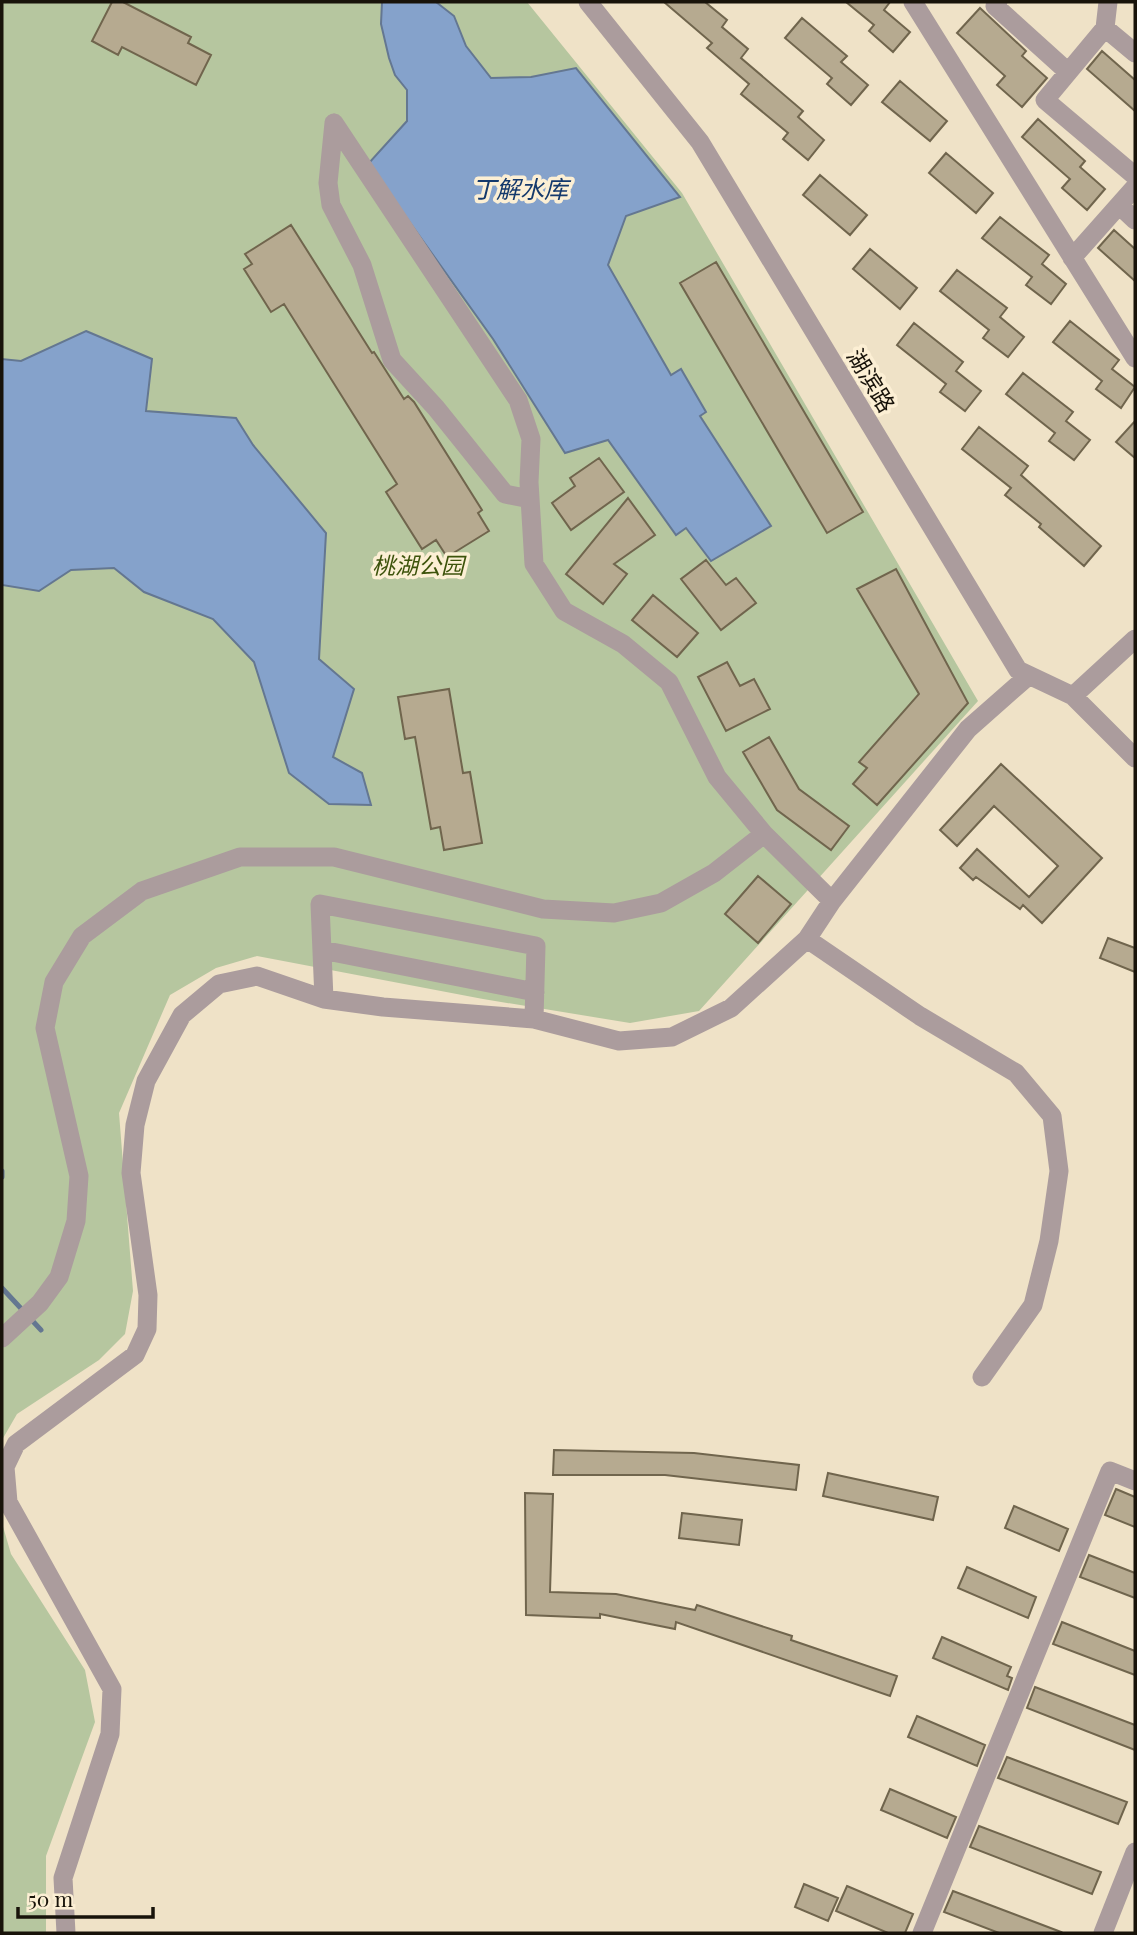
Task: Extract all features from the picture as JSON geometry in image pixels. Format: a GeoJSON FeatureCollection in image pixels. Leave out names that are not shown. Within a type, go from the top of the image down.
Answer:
{"type":"FeatureCollection","features":[{"type":"Feature","properties":{"kind":"street","name":"湖滨路"},"geometry":{"type":"LineString","coordinates":[[588,2],[700,142],[1011,658],[1027,677]]}},
{"type":"Feature","properties":{"kind":"street"},"geometry":{"type":"LineString","coordinates":[[913,2],[1135,358]]}},
{"type":"Feature","properties":{"kind":"street"},"geometry":{"type":"LineString","coordinates":[[998,2],[995,6],[1068,72]]}},
{"type":"Feature","properties":{"kind":"street"},"geometry":{"type":"LineString","coordinates":[[1108,2],[1105,28],[1045,100],[1135,176]]}},
{"type":"Feature","properties":{"kind":"street"},"geometry":{"type":"LineString","coordinates":[[1105,28],[1135,53]]}},
{"type":"Feature","properties":{"kind":"street"},"geometry":{"type":"LineString","coordinates":[[530,499],[505,494],[436,408],[392,360],[362,265],[331,205],[328,183],[334,124],[518,400],[531,439],[530,499],[534,564],[564,611],[623,643],[669,682],[717,777],[764,834],[832,901]]}},
{"type":"Feature","properties":{"kind":"street"},"geometry":{"type":"LineString","coordinates":[[1072,258],[1135,187]]}},
{"type":"Feature","properties":{"kind":"street"},"geometry":{"type":"LineString","coordinates":[[1119,205],[1135,220]]}},
{"type":"Feature","properties":{"kind":"street"},"geometry":{"type":"LineString","coordinates":[[1073,696],[1135,639]]}},
{"type":"Feature","properties":{"kind":"street"},"geometry":{"type":"LineString","coordinates":[[66,1933],[63,1878],[110,1734],[112,1689],[8,1502],[5,1467],[16,1444],[135,1355],[147,1329],[148,1294],[131,1173],[135,1125],[146,1081],[182,1015],[219,984],[257,976],[324,999],[383,1007],[534,1019],[619,1041],[672,1037],[732,1008],[807,939],[832,901],[968,729],[1027,677],[1073,696],[1135,758]]}},
{"type":"Feature","properties":{"kind":"street"},"geometry":{"type":"LineString","coordinates":[[9,1331],[40,1303],[59,1277],[76,1221],[79,1176],[45,1028],[54,982],[82,936],[142,891],[240,857],[334,857],[543,909],[614,913],[661,903],[714,873],[764,834]]}},
{"type":"Feature","properties":{"kind":"street"},"geometry":{"type":"LineString","coordinates":[[324,999],[320,904],[536,946],[534,1019]]}},
{"type":"Feature","properties":{"kind":"street"},"geometry":{"type":"LineString","coordinates":[[807,939],[920,1016],[1016,1073],[1052,1116],[1059,1171],[1049,1241],[1033,1305],[982,1377]]}},
{"type":"Feature","properties":{"kind":"street"},"geometry":{"type":"LineString","coordinates":[[322,950],[535,992]]}},
{"type":"Feature","properties":{"kind":"street"},"geometry":{"type":"LineString","coordinates":[[922,1933],[1110,1471],[1135,1481]]}},
{"type":"Feature","properties":{"kind":"street"},"geometry":{"type":"LineString","coordinates":[[1103,1933],[1135,1852]]}},
{"type":"Feature","properties":{"kind":"green space","name":"桃湖公园"},"geometry":{"type":"Polygon","coordinates":[[[2,2],[527,2],[682,193],[978,701],[699,1011],[630,1023],[483,999],[257,956],[216,968],[170,995],[119,1113],[133,1291],[125,1334],[99,1360],[17,1414],[2,1440],[2,2]]]}},
{"type":"Feature","properties":{"kind":"green space"},"geometry":{"type":"Polygon","coordinates":[[[2,1523],[11,1554],[85,1670],[95,1722],[46,1856],[46,1933],[2,1933],[2,1523]]]}},
{"type":"Feature","properties":{"kind":"water","name":"丁解水库"},"geometry":{"type":"Polygon","coordinates":[[[382,2],[436,2],[454,16],[466,46],[491,78],[531,77],[576,68],[680,197],[626,216],[608,265],[671,375],[681,369],[706,412],[700,416],[771,526],[711,561],[686,528],[676,535],[608,440],[565,453],[493,339],[368,164],[407,121],[407,90],[395,75],[389,58],[381,24],[382,2]]]}},
{"type":"Feature","properties":{"kind":"water"},"geometry":{"type":"Polygon","coordinates":[[[86,331],[152,359],[146,411],[236,418],[253,445],[326,533],[319,659],[354,689],[333,757],[362,773],[371,805],[329,804],[289,773],[254,662],[213,619],[144,592],[114,568],[71,570],[39,591],[2,585],[2,359],[21,361],[86,331]]]}},
{"type":"Feature","properties":{"kind":"building"},"geometry":{"type":"Polygon","coordinates":[[[112,2],[123,2],[191,37],[188,43],[211,55],[196,85],[122,47],[118,55],[92,41],[112,2]]]}},
{"type":"Feature","properties":{"kind":"building"},"geometry":{"type":"Polygon","coordinates":[[[664,2],[705,2],[727,20],[722,27],[748,49],[741,58],[803,111],[798,117],[824,140],[808,160],[783,139],[788,133],[741,94],[749,84],[707,48],[712,43],[664,2]]]}},
{"type":"Feature","properties":{"kind":"building"},"geometry":{"type":"Polygon","coordinates":[[[846,2],[890,2],[884,10],[910,32],[893,52],[869,31],[874,25],[846,2]]]}},
{"type":"Feature","properties":{"kind":"building"},"geometry":{"type":"Polygon","coordinates":[[[980,8],[1026,51],[1022,56],[1047,78],[1022,107],[997,85],[1005,76],[957,33],[980,8]]]}},
{"type":"Feature","properties":{"kind":"building"},"geometry":{"type":"Polygon","coordinates":[[[802,18],[847,56],[841,62],[868,85],[851,105],[827,84],[832,78],[785,38],[802,18]]]}},
{"type":"Feature","properties":{"kind":"building"},"geometry":{"type":"Polygon","coordinates":[[[1102,51],[1135,80],[1135,111],[1087,69],[1102,51]]]}},
{"type":"Feature","properties":{"kind":"building"},"geometry":{"type":"Polygon","coordinates":[[[900,81],[947,121],[930,141],[882,102],[900,81]]]}},
{"type":"Feature","properties":{"kind":"building"},"geometry":{"type":"Polygon","coordinates":[[[1038,119],[1085,161],[1080,167],[1105,189],[1087,210],[1062,188],[1070,179],[1022,137],[1038,119]]]}},
{"type":"Feature","properties":{"kind":"building"},"geometry":{"type":"Polygon","coordinates":[[[946,153],[993,193],[976,213],[929,173],[946,153]]]}},
{"type":"Feature","properties":{"kind":"building"},"geometry":{"type":"Polygon","coordinates":[[[820,175],[867,215],[850,235],[803,195],[820,175]]]}},
{"type":"Feature","properties":{"kind":"building"},"geometry":{"type":"Polygon","coordinates":[[[1000,217],[1049,255],[1042,264],[1066,284],[1051,304],[1026,285],[1032,277],[982,238],[1000,217]]]}},
{"type":"Feature","properties":{"kind":"building"},"geometry":{"type":"Polygon","coordinates":[[[291,225],[372,353],[374,352],[404,399],[408,396],[414,402],[482,510],[478,513],[489,531],[447,557],[436,540],[422,549],[386,492],[397,484],[284,304],[271,312],[244,269],[252,264],[245,254],[291,225]]]}},
{"type":"Feature","properties":{"kind":"building"},"geometry":{"type":"Polygon","coordinates":[[[1114,230],[1135,249],[1135,281],[1098,248],[1114,230]]]}},
{"type":"Feature","properties":{"kind":"building"},"geometry":{"type":"Polygon","coordinates":[[[870,249],[917,288],[900,309],[853,269],[870,249]]]}},
{"type":"Feature","properties":{"kind":"building"},"geometry":{"type":"Polygon","coordinates":[[[716,262],[863,512],[827,533],[680,283],[716,262]]]}},
{"type":"Feature","properties":{"kind":"building"},"geometry":{"type":"Polygon","coordinates":[[[957,270],[1007,308],[1000,317],[1024,337],[1008,357],[983,338],[989,330],[940,291],[957,270]]]}},
{"type":"Feature","properties":{"kind":"building"},"geometry":{"type":"Polygon","coordinates":[[[1070,321],[1119,360],[1112,369],[1135,387],[1121,408],[1096,389],[1102,381],[1053,342],[1070,321]]]}},
{"type":"Feature","properties":{"kind":"building"},"geometry":{"type":"Polygon","coordinates":[[[914,323],[963,362],[956,371],[981,391],[965,411],[940,392],[946,384],[897,345],[914,323]]]}},
{"type":"Feature","properties":{"kind":"building"},"geometry":{"type":"Polygon","coordinates":[[[1023,373],[1073,412],[1066,421],[1090,440],[1074,460],[1049,441],[1055,433],[1006,394],[1023,373]]]}},
{"type":"Feature","properties":{"kind":"building"},"geometry":{"type":"Polygon","coordinates":[[[1135,421],[1135,458],[1116,442],[1135,421]]]}},
{"type":"Feature","properties":{"kind":"building"},"geometry":{"type":"Polygon","coordinates":[[[979,427],[1028,466],[1021,475],[1101,546],[1084,566],[1039,527],[1041,524],[1005,495],[1011,488],[962,449],[979,427]]]}},
{"type":"Feature","properties":{"kind":"building"},"geometry":{"type":"Polygon","coordinates":[[[599,458],[624,492],[571,530],[552,503],[575,486],[570,478],[599,458]]]}},
{"type":"Feature","properties":{"kind":"building"},"geometry":{"type":"Polygon","coordinates":[[[628,498],[655,535],[614,564],[627,574],[603,604],[566,574],[628,498]]]}},
{"type":"Feature","properties":{"kind":"building"},"geometry":{"type":"Polygon","coordinates":[[[706,560],[726,585],[736,578],[756,603],[721,630],[681,579],[706,560]]]}},
{"type":"Feature","properties":{"kind":"building"},"geometry":{"type":"Polygon","coordinates":[[[896,569],[968,703],[877,805],[853,784],[867,768],[859,762],[919,694],[857,589],[896,569]]]}},
{"type":"Feature","properties":{"kind":"building"},"geometry":{"type":"Polygon","coordinates":[[[653,595],[698,633],[677,657],[632,620],[653,595]]]}},
{"type":"Feature","properties":{"kind":"building"},"geometry":{"type":"Polygon","coordinates":[[[727,662],[740,686],[754,679],[770,709],[726,731],[698,677],[727,662]]]}},
{"type":"Feature","properties":{"kind":"building"},"geometry":{"type":"Polygon","coordinates":[[[449,689],[463,773],[470,772],[482,843],[444,850],[440,827],[431,829],[415,737],[405,739],[398,697],[449,689]]]}},
{"type":"Feature","properties":{"kind":"building"},"geometry":{"type":"Polygon","coordinates":[[[769,737],[799,789],[849,826],[831,850],[777,810],[743,752],[769,737]]]}},
{"type":"Feature","properties":{"kind":"building"},"geometry":{"type":"Polygon","coordinates":[[[1001,764],[1102,858],[1042,923],[1023,905],[1020,909],[976,877],[973,880],[960,868],[977,849],[1029,897],[1058,866],[994,806],[957,846],[940,830],[1001,764]]]}},
{"type":"Feature","properties":{"kind":"building"},"geometry":{"type":"Polygon","coordinates":[[[758,876],[791,904],[758,943],[725,914],[758,876]]]}},
{"type":"Feature","properties":{"kind":"building"},"geometry":{"type":"Polygon","coordinates":[[[1108,938],[1135,948],[1135,972],[1100,958],[1108,938]]]}},
{"type":"Feature","properties":{"kind":"building"},"geometry":{"type":"Polygon","coordinates":[[[554,1450],[694,1453],[799,1465],[796,1490],[665,1475],[553,1475],[554,1450]]]}},
{"type":"Feature","properties":{"kind":"building"},"geometry":{"type":"Polygon","coordinates":[[[828,1473],[938,1497],[933,1520],[823,1496],[828,1473]]]}},
{"type":"Feature","properties":{"kind":"building"},"geometry":{"type":"Polygon","coordinates":[[[1116,1489],[1135,1497],[1135,1527],[1105,1515],[1116,1489]]]}},
{"type":"Feature","properties":{"kind":"building"},"geometry":{"type":"Polygon","coordinates":[[[525,1493],[553,1494],[550,1592],[616,1594],[695,1610],[697,1605],[792,1636],[791,1640],[897,1676],[890,1696],[676,1622],[675,1629],[600,1614],[600,1618],[526,1615],[525,1493]]]}},
{"type":"Feature","properties":{"kind":"building"},"geometry":{"type":"Polygon","coordinates":[[[1014,1506],[1068,1529],[1059,1551],[1005,1528],[1014,1506]]]}},
{"type":"Feature","properties":{"kind":"building"},"geometry":{"type":"Polygon","coordinates":[[[682,1513],[742,1520],[739,1545],[679,1538],[682,1513]]]}},
{"type":"Feature","properties":{"kind":"building"},"geometry":{"type":"Polygon","coordinates":[[[1089,1555],[1135,1573],[1135,1598],[1080,1577],[1089,1555]]]}},
{"type":"Feature","properties":{"kind":"building"},"geometry":{"type":"Polygon","coordinates":[[[967,1567],[1036,1597],[1028,1618],[958,1588],[967,1567]]]}},
{"type":"Feature","properties":{"kind":"building"},"geometry":{"type":"Polygon","coordinates":[[[1062,1622],[1135,1651],[1135,1675],[1053,1644],[1062,1622]]]}},
{"type":"Feature","properties":{"kind":"building"},"geometry":{"type":"Polygon","coordinates":[[[942,1637],[1011,1667],[1007,1676],[1012,1678],[1008,1690],[933,1658],[942,1637]]]}},
{"type":"Feature","properties":{"kind":"building"},"geometry":{"type":"Polygon","coordinates":[[[1035,1687],[1135,1725],[1135,1750],[1027,1708],[1035,1687]]]}},
{"type":"Feature","properties":{"kind":"building"},"geometry":{"type":"Polygon","coordinates":[[[917,1716],[985,1745],[977,1766],[908,1737],[917,1716]]]}},
{"type":"Feature","properties":{"kind":"building"},"geometry":{"type":"Polygon","coordinates":[[[1007,1757],[1127,1802],[1118,1824],[998,1778],[1007,1757]]]}},
{"type":"Feature","properties":{"kind":"building"},"geometry":{"type":"Polygon","coordinates":[[[890,1789],[956,1817],[947,1838],[881,1810],[890,1789]]]}},
{"type":"Feature","properties":{"kind":"building"},"geometry":{"type":"Polygon","coordinates":[[[979,1826],[1101,1872],[1092,1894],[970,1847],[979,1826]]]}},
{"type":"Feature","properties":{"kind":"building"},"geometry":{"type":"Polygon","coordinates":[[[804,1884],[838,1898],[828,1921],[795,1907],[804,1884]]]}},
{"type":"Feature","properties":{"kind":"building"},"geometry":{"type":"Polygon","coordinates":[[[847,1886],[913,1914],[905,1933],[888,1933],[836,1911],[847,1886]]]}},
{"type":"Feature","properties":{"kind":"building"},"geometry":{"type":"Polygon","coordinates":[[[953,1891],[1061,1932],[999,1933],[944,1912],[953,1891]]]}},
{"type":"Feature","properties":{"kind":"waterway"},"geometry":{"type":"LineString","coordinates":[[2,1171],[2,1177]]}},
{"type":"Feature","properties":{"kind":"waterway"},"geometry":{"type":"LineString","coordinates":[[2,1288],[41,1330]]}}]}
